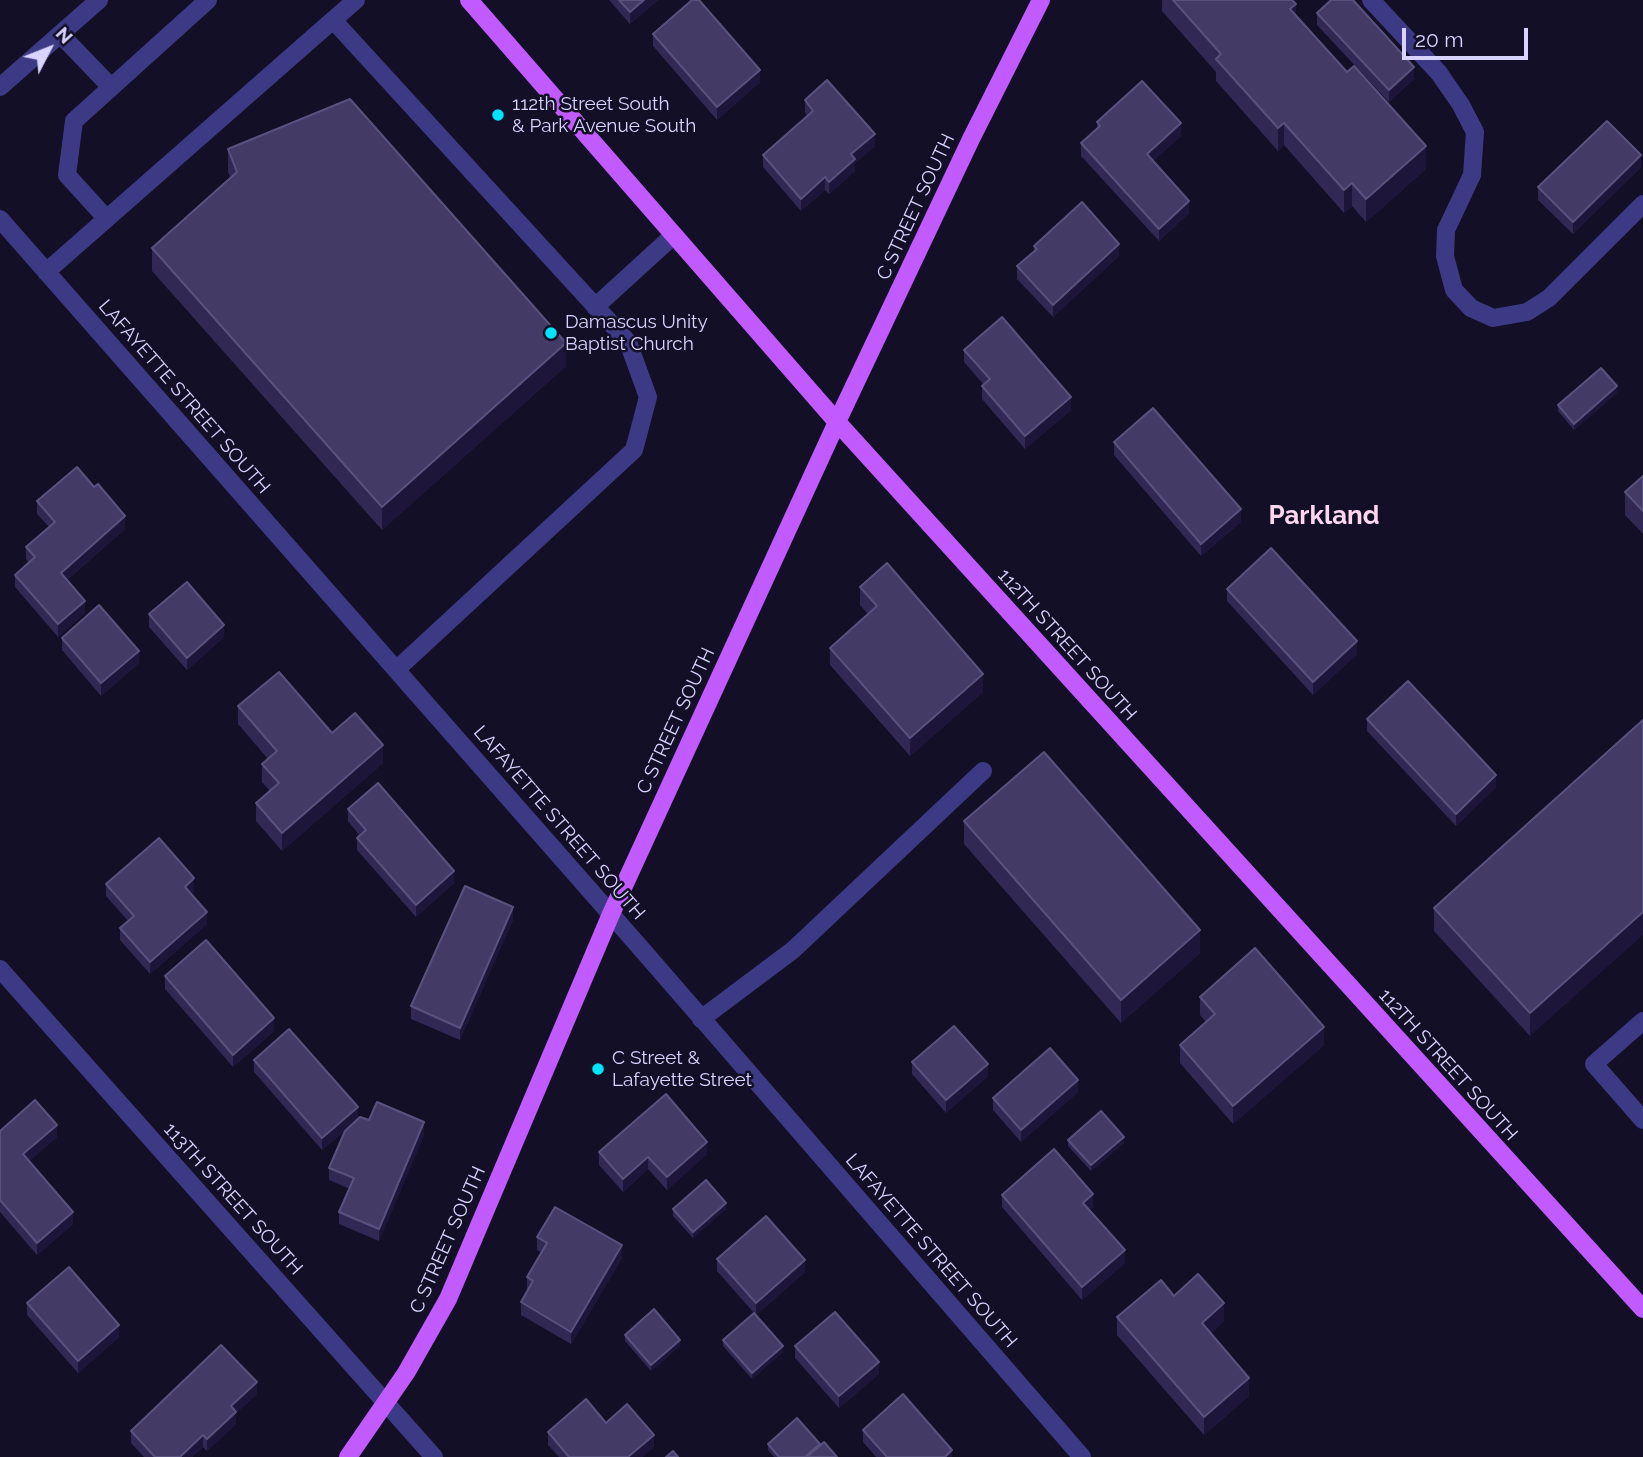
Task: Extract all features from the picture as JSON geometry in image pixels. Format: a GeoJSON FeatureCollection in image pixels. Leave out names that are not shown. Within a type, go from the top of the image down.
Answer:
{"type":"FeatureCollection","features":[{"type":"Feature","properties":{"kind":"main road","name":"112TH STREET SOUTH"},"geometry":{"type":"LineString","coordinates":[[469,0],[837,422],[1643,1309]]}},
{"type":"Feature","properties":{"kind":"main road","name":"C STREET SOUTH"},"geometry":{"type":"LineString","coordinates":[[348,1457],[406,1373],[449,1298],[611,914],[837,422],[965,151],[1041,0]]}},
{"type":"Feature","properties":{"kind":"street"},"geometry":{"type":"LineString","coordinates":[[0,87],[99,0]]}},
{"type":"Feature","properties":{"kind":"street"},"geometry":{"type":"LineString","coordinates":[[106,218],[67,175],[74,121],[208,0]]}},
{"type":"Feature","properties":{"kind":"street"},"geometry":{"type":"LineString","coordinates":[[46,272],[356,0]]}},
{"type":"Feature","properties":{"kind":"street"},"geometry":{"type":"LineString","coordinates":[[1371,0],[1439,73],[1461,105],[1475,132],[1472,175],[1446,230],[1445,256],[1454,290],[1471,308],[1493,318],[1527,313],[1549,298],[1643,204]]}},
{"type":"Feature","properties":{"kind":"street"},"geometry":{"type":"LineString","coordinates":[[333,20],[628,342],[648,397],[634,450],[396,670]]}},
{"type":"Feature","properties":{"kind":"street"},"geometry":{"type":"LineString","coordinates":[[60,34],[110,86]]}},
{"type":"Feature","properties":{"kind":"street","name":"LAFAYETTE STREET SOUTH"},"geometry":{"type":"LineString","coordinates":[[0,219],[611,914],[1082,1457]]}},
{"type":"Feature","properties":{"kind":"street"},"geometry":{"type":"LineString","coordinates":[[595,307],[674,235]]}},
{"type":"Feature","properties":{"kind":"street"},"geometry":{"type":"LineString","coordinates":[[701,1019],[793,950],[983,771]]}},
{"type":"Feature","properties":{"kind":"street","name":"113TH STREET SOUTH"},"geometry":{"type":"LineString","coordinates":[[0,969],[434,1457]]}},
{"type":"Feature","properties":{"kind":"street"},"geometry":{"type":"LineString","coordinates":[[1643,1021],[1594,1064],[1643,1120]]}},
{"type":"Feature","properties":{"kind":"building"},"geometry":{"type":"Polygon","coordinates":[[[619,0],[644,0],[630,12],[619,0]]]}},
{"type":"Feature","properties":{"kind":"building"},"geometry":{"type":"Polygon","coordinates":[[[692,0],[699,0],[760,70],[717,107],[653,34],[692,0]]]}},
{"type":"Feature","properties":{"kind":"building"},"geometry":{"type":"Polygon","coordinates":[[[1173,0],[1292,0],[1296,4],[1290,9],[1347,72],[1354,66],[1426,146],[1366,199],[1352,183],[1344,190],[1284,123],[1278,128],[1216,59],[1221,54],[1173,0]]]}},
{"type":"Feature","properties":{"kind":"building"},"geometry":{"type":"Polygon","coordinates":[[[1331,0],[1353,0],[1414,67],[1389,90],[1317,13],[1331,0]]]}},
{"type":"Feature","properties":{"kind":"building"},"geometry":{"type":"Polygon","coordinates":[[[827,80],[875,134],[851,154],[855,159],[829,182],[825,177],[801,199],[763,155],[813,111],[805,100],[827,80]]]}},
{"type":"Feature","properties":{"kind":"building"},"geometry":{"type":"Polygon","coordinates":[[[1142,81],[1181,123],[1147,154],[1189,201],[1159,229],[1081,143],[1100,126],[1097,122],[1142,81]]]}},
{"type":"Feature","properties":{"kind":"building"},"geometry":{"type":"Polygon","coordinates":[[[350,99],[566,343],[382,507],[152,248],[237,172],[228,149],[350,99]]]}},
{"type":"Feature","properties":{"kind":"building"},"geometry":{"type":"Polygon","coordinates":[[[1607,121],[1641,155],[1573,222],[1538,187],[1607,121]]]}},
{"type":"Feature","properties":{"kind":"building"},"geometry":{"type":"Polygon","coordinates":[[[1082,202],[1119,244],[1053,305],[1017,266],[1037,249],[1034,246],[1082,202]]]}},
{"type":"Feature","properties":{"kind":"building"},"geometry":{"type":"Polygon","coordinates":[[[1002,317],[1071,397],[1025,436],[982,386],[990,379],[964,350],[1002,317]]]}},
{"type":"Feature","properties":{"kind":"building"},"geometry":{"type":"Polygon","coordinates":[[[1601,368],[1617,386],[1574,424],[1558,405],[1601,368]]]}},
{"type":"Feature","properties":{"kind":"building"},"geometry":{"type":"Polygon","coordinates":[[[1153,408],[1241,509],[1201,544],[1114,442],[1153,408]]]}},
{"type":"Feature","properties":{"kind":"building"},"geometry":{"type":"Polygon","coordinates":[[[77,467],[94,487],[98,484],[125,516],[61,573],[85,601],[58,624],[15,575],[35,557],[26,547],[55,522],[37,501],[77,467]]]}},
{"type":"Feature","properties":{"kind":"building"},"geometry":{"type":"Polygon","coordinates":[[[1643,476],[1643,511],[1625,492],[1643,476]]]}},
{"type":"Feature","properties":{"kind":"building"},"geometry":{"type":"Polygon","coordinates":[[[1271,548],[1357,641],[1313,682],[1227,589],[1271,548]]]}},
{"type":"Feature","properties":{"kind":"building"},"geometry":{"type":"Polygon","coordinates":[[[887,563],[983,674],[910,738],[830,648],[877,606],[860,587],[887,563]]]}},
{"type":"Feature","properties":{"kind":"building"},"geometry":{"type":"Polygon","coordinates":[[[187,582],[224,625],[187,658],[149,614],[187,582]]]}},
{"type":"Feature","properties":{"kind":"building"},"geometry":{"type":"Polygon","coordinates":[[[99,605],[139,651],[101,683],[62,638],[99,605]]]}},
{"type":"Feature","properties":{"kind":"building"},"geometry":{"type":"Polygon","coordinates":[[[279,672],[332,733],[355,713],[383,745],[282,833],[256,803],[279,783],[262,764],[277,751],[238,706],[279,672]]]}},
{"type":"Feature","properties":{"kind":"building"},"geometry":{"type":"Polygon","coordinates":[[[1408,681],[1496,775],[1456,814],[1367,719],[1408,681]]]}},
{"type":"Feature","properties":{"kind":"building"},"geometry":{"type":"Polygon","coordinates":[[[1643,720],[1643,912],[1530,1013],[1434,908],[1643,720]]]}},
{"type":"Feature","properties":{"kind":"building"},"geometry":{"type":"Polygon","coordinates":[[[1044,752],[1200,930],[1121,1000],[964,821],[1044,752]]]}},
{"type":"Feature","properties":{"kind":"building"},"geometry":{"type":"Polygon","coordinates":[[[378,783],[454,871],[416,905],[357,838],[366,830],[348,809],[378,783]]]}},
{"type":"Feature","properties":{"kind":"building"},"geometry":{"type":"Polygon","coordinates":[[[159,838],[194,878],[185,887],[207,912],[150,962],[120,928],[134,916],[106,884],[159,838]]]}},
{"type":"Feature","properties":{"kind":"building"},"geometry":{"type":"Polygon","coordinates":[[[465,886],[513,907],[460,1028],[411,1006],[465,886]]]}},
{"type":"Feature","properties":{"kind":"building"},"geometry":{"type":"Polygon","coordinates":[[[206,940],[274,1018],[233,1055],[165,976],[206,940]]]}},
{"type":"Feature","properties":{"kind":"building"},"geometry":{"type":"Polygon","coordinates":[[[1255,948],[1324,1027],[1233,1106],[1180,1045],[1215,1014],[1200,997],[1255,948]]]}},
{"type":"Feature","properties":{"kind":"building"},"geometry":{"type":"Polygon","coordinates":[[[954,1026],[988,1064],[946,1100],[912,1062],[954,1026]]]}},
{"type":"Feature","properties":{"kind":"building"},"geometry":{"type":"Polygon","coordinates":[[[289,1029],[358,1107],[322,1138],[254,1060],[289,1029]]]}},
{"type":"Feature","properties":{"kind":"building"},"geometry":{"type":"Polygon","coordinates":[[[1050,1048],[1078,1080],[1021,1130],[993,1098],[1050,1048]]]}},
{"type":"Feature","properties":{"kind":"building"},"geometry":{"type":"Polygon","coordinates":[[[666,1094],[707,1142],[667,1177],[648,1157],[623,1179],[599,1152],[666,1094]]]}},
{"type":"Feature","properties":{"kind":"building"},"geometry":{"type":"Polygon","coordinates":[[[35,1100],[57,1125],[23,1154],[73,1212],[37,1243],[0,1200],[0,1131],[35,1100]]]}},
{"type":"Feature","properties":{"kind":"building"},"geometry":{"type":"Polygon","coordinates":[[[377,1102],[424,1122],[379,1229],[339,1212],[354,1178],[329,1168],[345,1131],[360,1117],[369,1120],[377,1102]]]}},
{"type":"Feature","properties":{"kind":"building"},"geometry":{"type":"Polygon","coordinates":[[[1101,1111],[1124,1137],[1091,1165],[1068,1140],[1101,1111]]]}},
{"type":"Feature","properties":{"kind":"building"},"geometry":{"type":"Polygon","coordinates":[[[1054,1149],[1093,1194],[1083,1203],[1125,1250],[1082,1287],[1002,1195],[1054,1149]]]}},
{"type":"Feature","properties":{"kind":"building"},"geometry":{"type":"Polygon","coordinates":[[[706,1180],[726,1203],[693,1232],[673,1209],[706,1180]]]}},
{"type":"Feature","properties":{"kind":"building"},"geometry":{"type":"Polygon","coordinates":[[[555,1207],[622,1245],[571,1332],[521,1302],[533,1281],[527,1277],[547,1243],[537,1237],[555,1207]]]}},
{"type":"Feature","properties":{"kind":"building"},"geometry":{"type":"Polygon","coordinates":[[[766,1216],[805,1260],[756,1303],[717,1259],[766,1216]]]}},
{"type":"Feature","properties":{"kind":"building"},"geometry":{"type":"Polygon","coordinates":[[[69,1267],[119,1325],[78,1361],[27,1303],[69,1267]]]}},
{"type":"Feature","properties":{"kind":"building"},"geometry":{"type":"Polygon","coordinates":[[[1198,1274],[1224,1303],[1202,1323],[1249,1378],[1204,1417],[1117,1317],[1161,1280],[1174,1296],[1198,1274]]]}},
{"type":"Feature","properties":{"kind":"building"},"geometry":{"type":"Polygon","coordinates":[[[654,1309],[680,1340],[651,1365],[625,1335],[654,1309]]]}},
{"type":"Feature","properties":{"kind":"building"},"geometry":{"type":"Polygon","coordinates":[[[835,1312],[879,1362],[839,1396],[795,1346],[835,1312]]]}},
{"type":"Feature","properties":{"kind":"building"},"geometry":{"type":"Polygon","coordinates":[[[754,1313],[783,1346],[752,1373],[723,1340],[754,1313]]]}},
{"type":"Feature","properties":{"kind":"building"},"geometry":{"type":"Polygon","coordinates":[[[221,1345],[257,1382],[231,1406],[236,1412],[207,1439],[203,1435],[180,1457],[155,1457],[131,1431],[221,1345]]]}},
{"type":"Feature","properties":{"kind":"building"},"geometry":{"type":"Polygon","coordinates":[[[903,1394],[952,1450],[945,1457],[887,1457],[863,1430],[903,1394]]]}},
{"type":"Feature","properties":{"kind":"building"},"geometry":{"type":"Polygon","coordinates":[[[586,1399],[606,1423],[627,1404],[654,1435],[628,1457],[569,1457],[548,1432],[586,1399]]]}},
{"type":"Feature","properties":{"kind":"building"},"geometry":{"type":"Polygon","coordinates":[[[797,1418],[820,1444],[805,1457],[779,1457],[768,1444],[797,1418]]]}},
{"type":"Feature","properties":{"kind":"building"},"geometry":{"type":"Polygon","coordinates":[[[824,1442],[837,1457],[807,1457],[824,1442]]]}},
{"type":"Feature","properties":{"kind":"building"},"geometry":{"type":"Polygon","coordinates":[[[673,1451],[678,1457],[666,1457],[673,1451]]]}},
{"type":"Feature","properties":{"kind":"place","name":"112th Street South & Park Avenue South"},"geometry":{"type":"Point","coordinates":[498,115]}},
{"type":"Feature","properties":{"kind":"place","name":"Damascus Unity Baptist Church"},"geometry":{"type":"Point","coordinates":[551,333]}},
{"type":"Feature","properties":{"kind":"place","name":"C Street & Lafayette Street"},"geometry":{"type":"Point","coordinates":[598,1069]}},
{"type":"Feature","properties":{"kind":"district","name":"Parkland"},"geometry":{"type":"Point","coordinates":[1324,516]}}]}
